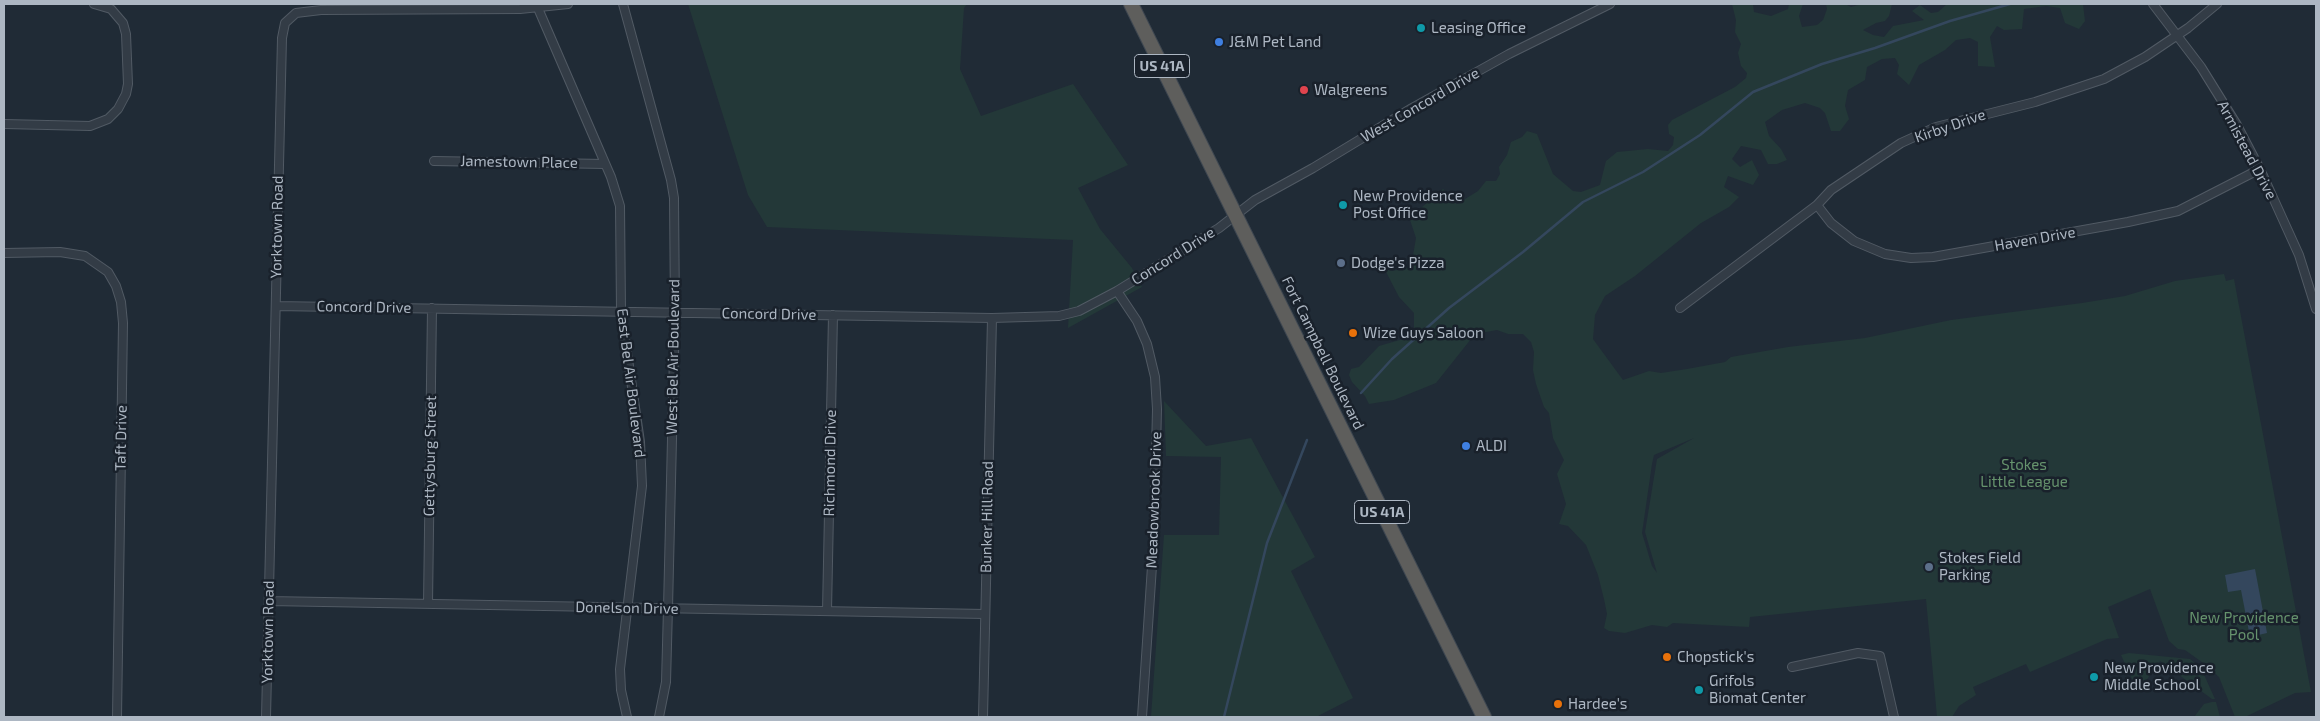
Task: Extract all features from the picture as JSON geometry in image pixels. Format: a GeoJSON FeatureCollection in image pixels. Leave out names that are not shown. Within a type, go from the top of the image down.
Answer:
{"type":"FeatureCollection","features":[{"type":"Feature","properties":{"kind":"highway","name":"Fort Campbell Boulevard"},"geometry":{"type":"LineString","coordinates":[[1131,4],[1484,717]]}},
{"type":"Feature","properties":{"kind":"street"},"geometry":{"type":"LineString","coordinates":[[4,124],[90,126],[108,119],[118,109],[126,94],[128,84],[126,34],[123,23],[111,9],[94,4]]}},
{"type":"Feature","properties":{"kind":"street","name":"Yorktown Road"},"geometry":{"type":"LineString","coordinates":[[266,717],[282,38],[285,23],[296,14],[321,10],[568,4]]}},
{"type":"Feature","properties":{"kind":"street","name":"West Bel Air Boulevard"},"geometry":{"type":"LineString","coordinates":[[623,4],[671,180],[674,218],[675,312],[666,682],[659,717]]}},
{"type":"Feature","properties":{"kind":"street","name":"West Concord Drive"},"geometry":{"type":"LineString","coordinates":[[1235,215],[1255,200],[1313,168],[1412,108],[1510,54],[1610,4]]}},
{"type":"Feature","properties":{"kind":"street","name":"Armistead Drive"},"geometry":{"type":"LineString","coordinates":[[2153,4],[2214,86],[2260,169],[2306,272],[2316,309]]}},
{"type":"Feature","properties":{"kind":"street","name":"Kirby Drive"},"geometry":{"type":"LineString","coordinates":[[1680,308],[1817,205],[1839,185],[1901,143],[1936,127],[2035,102],[2104,79],[2145,57],[2177,36],[2217,4]]}},
{"type":"Feature","properties":{"kind":"street","name":"East Bel Air Boulevard"},"geometry":{"type":"LineString","coordinates":[[537,6],[605,164],[620,206],[621,311],[640,442],[642,486],[620,681],[627,717]]}},
{"type":"Feature","properties":{"kind":"street","name":"Jamestown Place"},"geometry":{"type":"LineString","coordinates":[[434,161],[605,164]]}},
{"type":"Feature","properties":{"kind":"street","name":"Haven Drive"},"geometry":{"type":"LineString","coordinates":[[1817,205],[1831,223],[1854,241],[1885,254],[1911,258],[1933,257],[2178,211],[2260,169]]}},
{"type":"Feature","properties":{"kind":"street","name":"Concord Drive"},"geometry":{"type":"LineString","coordinates":[[276,306],[992,318],[1059,316],[1079,311],[1117,291],[1219,228],[1235,215]]}},
{"type":"Feature","properties":{"kind":"street","name":"Taft Drive"},"geometry":{"type":"LineString","coordinates":[[4,253],[60,252],[85,256],[108,272],[116,286],[121,302],[123,322],[117,717]]}},
{"type":"Feature","properties":{"kind":"street","name":"Meadowbrook Drive"},"geometry":{"type":"LineString","coordinates":[[1117,291],[1137,321],[1147,344],[1155,377],[1157,409],[1154,536],[1142,717]]}},
{"type":"Feature","properties":{"kind":"street","name":"Gettysburg Street"},"geometry":{"type":"LineString","coordinates":[[428,604],[432,308]]}},
{"type":"Feature","properties":{"kind":"street","name":"Richmond Drive"},"geometry":{"type":"LineString","coordinates":[[827,611],[833,315]]}},
{"type":"Feature","properties":{"kind":"street","name":"Bunker Hill Road"},"geometry":{"type":"LineString","coordinates":[[983,717],[992,318]]}},
{"type":"Feature","properties":{"kind":"street","name":"Donelson Drive"},"geometry":{"type":"LineString","coordinates":[[269,602],[985,614]]}},
{"type":"Feature","properties":{"kind":"street"},"geometry":{"type":"LineString","coordinates":[[1792,667],[1858,653],[1880,656],[1894,717]]}},
{"type":"Feature","properties":{"kind":"green space"},"geometry":{"type":"Polygon","coordinates":[[[688,4],[967,4],[964,8],[960,69],[981,116],[1073,84],[1128,165],[1078,188],[1100,229],[1132,268],[1142,287],[1068,328],[1073,240],[767,227],[748,195],[688,4]]]}},
{"type":"Feature","properties":{"kind":"green space"},"geometry":{"type":"Polygon","coordinates":[[[1732,4],[1753,4],[1754,12],[1771,16],[1788,9],[1789,4],[1803,4],[1799,16],[1802,27],[1817,25],[1823,20],[1827,9],[1826,4],[1845,4],[1851,7],[1862,4],[1892,4],[1889,16],[1885,21],[1876,23],[1863,30],[1873,35],[1884,37],[1893,26],[1924,20],[1912,11],[1920,5],[1931,13],[1938,12],[1947,4],[2083,4],[2085,21],[2079,29],[2065,23],[2060,8],[2046,6],[2024,9],[2022,29],[2004,30],[1997,26],[1990,37],[1995,67],[1978,66],[1978,42],[1970,38],[1956,40],[1945,50],[1919,65],[1909,85],[1897,74],[1899,65],[1895,58],[1882,59],[1867,67],[1865,80],[1848,90],[1845,106],[1849,119],[1840,131],[1831,131],[1825,113],[1820,108],[1805,103],[1782,110],[1765,122],[1769,136],[1781,149],[1787,160],[1777,164],[1768,164],[1761,150],[1741,146],[1732,159],[1740,167],[1752,160],[1759,175],[1753,185],[1728,176],[1724,187],[1739,197],[1729,207],[1701,223],[1635,276],[1605,296],[1595,315],[1593,339],[1623,380],[1649,371],[1661,373],[1687,369],[1725,362],[1731,357],[1788,347],[1865,338],[1951,320],[2125,296],[2175,281],[2224,274],[2226,281],[2234,279],[2311,692],[2295,693],[2245,717],[2235,717],[2219,677],[2206,665],[2185,650],[2178,649],[2169,641],[2150,589],[2108,607],[2119,638],[2107,639],[2030,672],[2026,664],[1973,687],[1976,695],[1959,706],[1952,717],[1937,717],[1926,599],[1750,617],[1749,627],[1673,623],[1667,627],[1652,625],[1625,633],[1609,631],[1604,628],[1607,614],[1604,599],[1598,575],[1586,545],[1568,526],[1559,524],[1566,504],[1557,474],[1564,460],[1553,438],[1549,413],[1544,407],[1536,384],[1533,370],[1534,352],[1531,342],[1523,334],[1508,334],[1497,330],[1481,333],[1471,339],[1436,383],[1394,400],[1369,404],[1365,396],[1352,382],[1349,375],[1351,369],[1359,367],[1379,346],[1410,337],[1414,330],[1414,313],[1399,297],[1384,268],[1392,271],[1411,267],[1416,238],[1408,214],[1421,208],[1443,189],[1452,195],[1451,201],[1457,204],[1478,191],[1486,181],[1496,181],[1500,174],[1499,167],[1507,155],[1511,142],[1522,137],[1527,131],[1537,134],[1553,174],[1573,191],[1581,192],[1600,185],[1606,161],[1617,152],[1648,149],[1668,151],[1673,145],[1674,137],[1669,134],[1668,125],[1672,120],[1735,87],[1746,78],[1747,73],[1741,66],[1738,53],[1741,44],[1735,32],[1736,20],[1732,4]],[[1694,438],[1654,455],[1642,533],[1652,566],[1657,573],[1645,532],[1657,459],[1694,438]]]}},
{"type":"Feature","properties":{"kind":"green space"},"geometry":{"type":"Polygon","coordinates":[[[1164,401],[1206,446],[1251,438],[1315,557],[1291,571],[1353,698],[1316,717],[1151,717],[1164,535],[1219,535],[1221,457],[1166,456],[1164,401]]]}},
{"type":"Feature","properties":{"kind":"green space"},"geometry":{"type":"Polygon","coordinates":[[[2129,653],[2190,659],[2201,668],[2215,699],[2212,699],[2160,661],[2138,692],[2121,655],[2129,653]]]}},
{"type":"Feature","properties":{"kind":"green space"},"geometry":{"type":"Polygon","coordinates":[[[2216,702],[2220,717],[2194,717],[2204,704],[2216,702]]]}},
{"type":"Feature","properties":{"kind":"water"},"geometry":{"type":"Polygon","coordinates":[[[2255,569],[2267,633],[2250,637],[2241,590],[2228,592],[2225,575],[2255,569]]]}},
{"type":"Feature","properties":{"kind":"waterway"},"geometry":{"type":"LineString","coordinates":[[1361,393],[1392,359],[1449,308],[1523,252],[1583,202],[1643,172],[1700,135],[1753,92],[1822,64],[1875,48],[1950,21],[2010,4]]}},
{"type":"Feature","properties":{"kind":"waterway"},"geometry":{"type":"LineString","coordinates":[[1224,717],[1267,543],[1307,440]]}},
{"type":"Feature","properties":{"kind":"place","name":"Leasing Office"},"geometry":{"type":"Point","coordinates":[1421,28]}},
{"type":"Feature","properties":{"kind":"place","name":"J&M Pet Land"},"geometry":{"type":"Point","coordinates":[1219,42]}},
{"type":"Feature","properties":{"kind":"place","name":"Walgreens"},"geometry":{"type":"Point","coordinates":[1304,90]}},
{"type":"Feature","properties":{"kind":"place","name":"New Providence Post Office"},"geometry":{"type":"Point","coordinates":[1343,205]}},
{"type":"Feature","properties":{"kind":"place","name":"Dodge's Pizza"},"geometry":{"type":"Point","coordinates":[1341,263]}},
{"type":"Feature","properties":{"kind":"place","name":"Wize Guys Saloon"},"geometry":{"type":"Point","coordinates":[1353,333]}},
{"type":"Feature","properties":{"kind":"place","name":"ALDI"},"geometry":{"type":"Point","coordinates":[1466,446]}},
{"type":"Feature","properties":{"kind":"place","name":"Stokes Field Parking"},"geometry":{"type":"Point","coordinates":[1929,567]}},
{"type":"Feature","properties":{"kind":"place","name":"Chopstick's"},"geometry":{"type":"Point","coordinates":[1667,657]}},
{"type":"Feature","properties":{"kind":"place","name":"New Providence Middle School"},"geometry":{"type":"Point","coordinates":[2094,677]}},
{"type":"Feature","properties":{"kind":"place","name":"Grifols Biomat Center"},"geometry":{"type":"Point","coordinates":[1699,690]}},
{"type":"Feature","properties":{"kind":"place","name":"Hardee's"},"geometry":{"type":"Point","coordinates":[1558,704]}},
{"type":"Feature","properties":{"kind":"park label","name":"Stokes Little League"},"geometry":{"type":"Point","coordinates":[2024,474]}},
{"type":"Feature","properties":{"kind":"park label","name":"New Providence Pool"},"geometry":{"type":"Point","coordinates":[2244,626]}}]}
